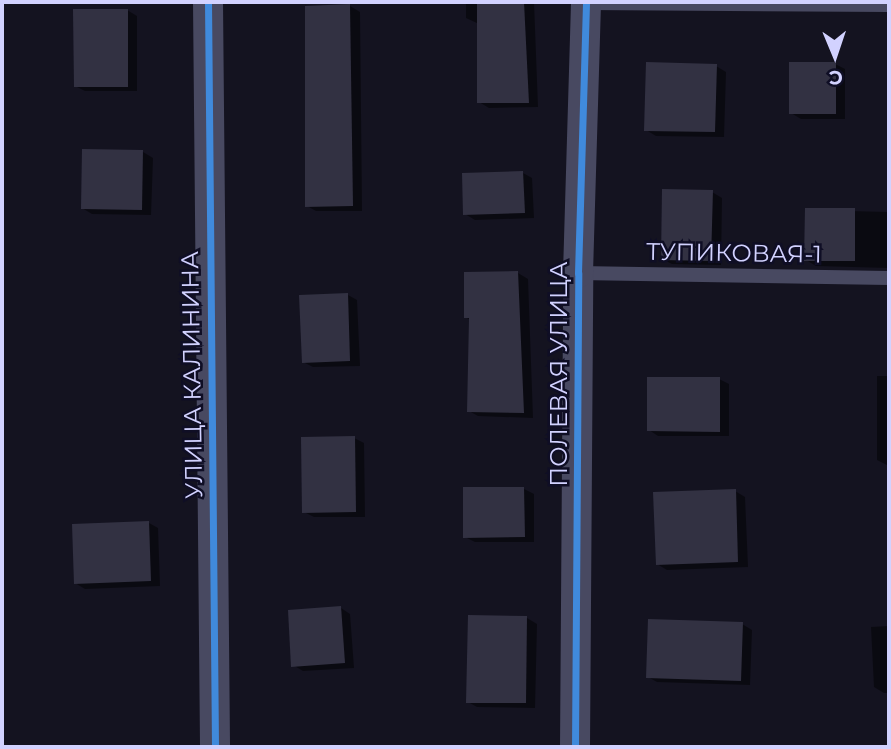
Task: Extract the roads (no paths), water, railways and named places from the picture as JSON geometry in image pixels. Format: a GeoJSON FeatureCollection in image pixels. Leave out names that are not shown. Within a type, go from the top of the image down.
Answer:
{"type":"FeatureCollection","features":[{"type":"Feature","properties":{"kind":"street","name":"УЛИЦА КАЛИНИНА"},"geometry":{"type":"LineString","coordinates":[[208,2],[215,747]]}},
{"type":"Feature","properties":{"kind":"street","name":"ПОЛЕВАЯ УЛИЦА"},"geometry":{"type":"LineString","coordinates":[[575,747],[578,273],[586,2]]}},
{"type":"Feature","properties":{"kind":"lane"},"geometry":{"type":"LineString","coordinates":[[586,2],[889,5]]}},
{"type":"Feature","properties":{"kind":"lane","name":"ТУПИКОВАЯ-1"},"geometry":{"type":"LineString","coordinates":[[578,273],[889,278]]}}]}
